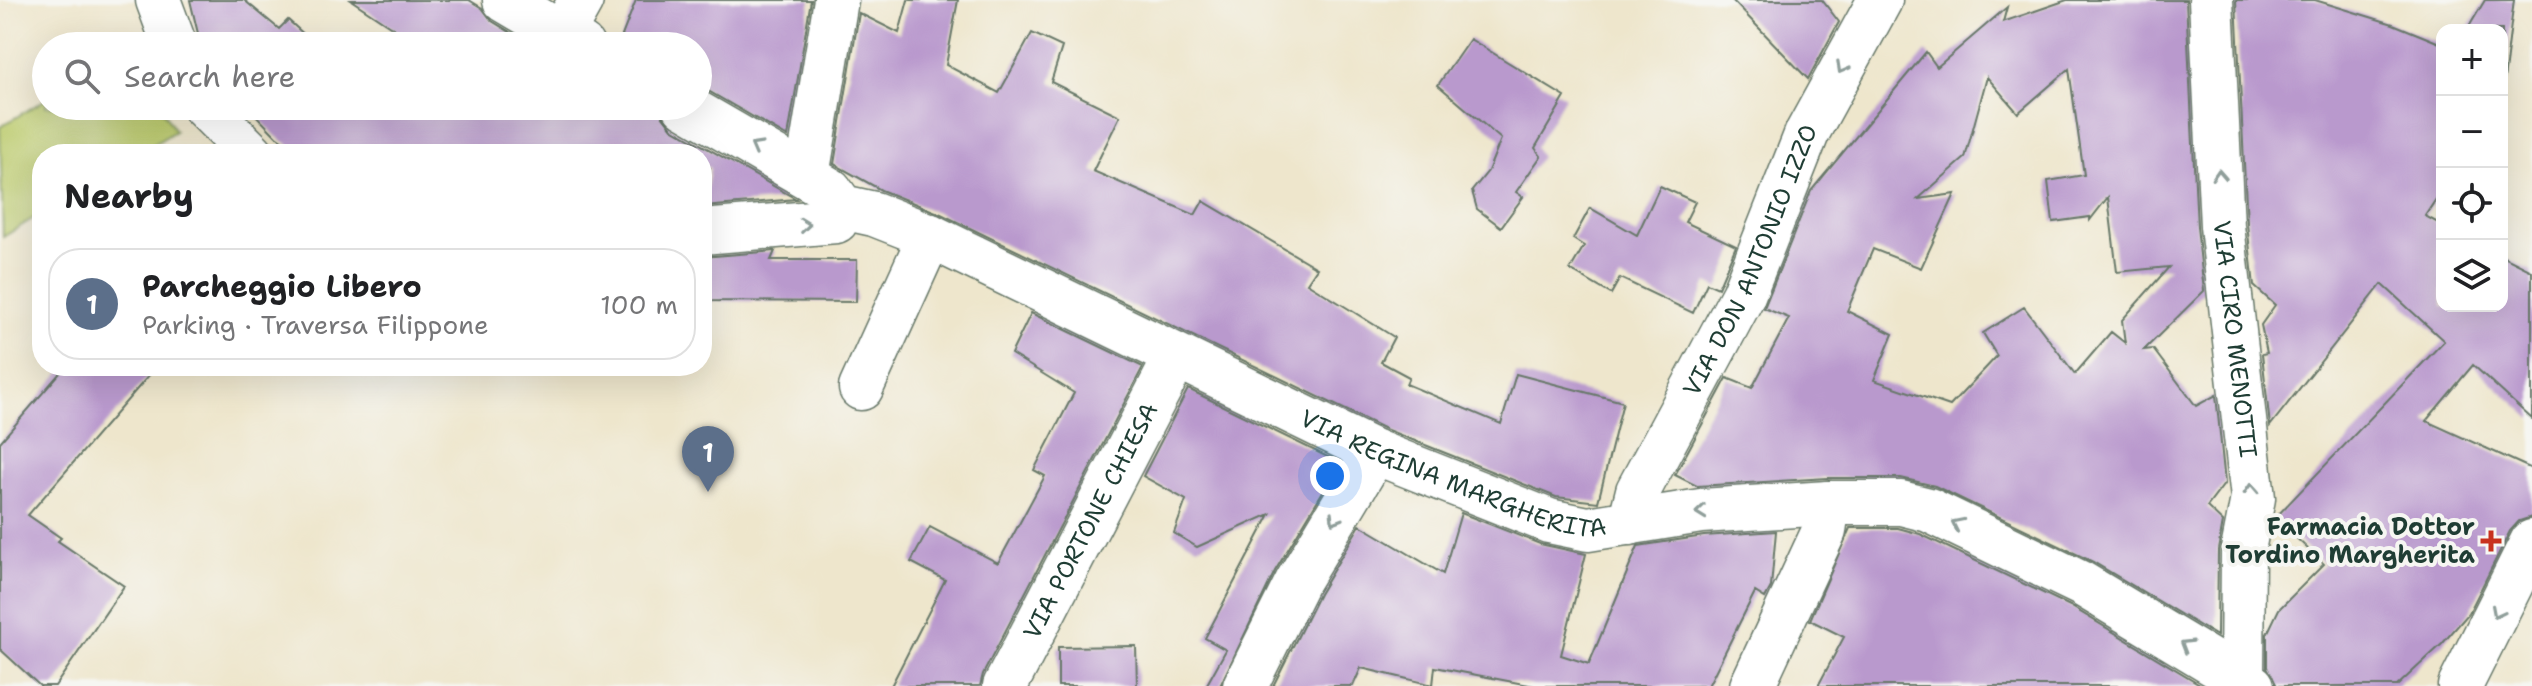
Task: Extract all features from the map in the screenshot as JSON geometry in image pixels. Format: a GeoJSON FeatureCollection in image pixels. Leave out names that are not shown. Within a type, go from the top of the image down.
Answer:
{"type":"FeatureCollection","features":[{"type":"Feature","properties":{"kind":"street"},"geometry":{"type":"LineString","coordinates":[[158,0],[170,32]]}},
{"type":"Feature","properties":{"kind":"street"},"geometry":{"type":"LineString","coordinates":[[505,0],[575,27]]}},
{"type":"Feature","properties":{"kind":"street"},"geometry":{"type":"LineString","coordinates":[[807,176],[836,0]]}},
{"type":"Feature","properties":{"kind":"street","name":"VIA DON ANTONIO IZZO"},"geometry":{"type":"LineString","coordinates":[[1630,523],[1638,491],[1743,295],[1807,133],[1880,0]]}},
{"type":"Feature","properties":{"kind":"street","name":"VIA CIRO MENOTTI"},"geometry":{"type":"LineString","coordinates":[[2211,0],[2222,226],[2253,498],[2243,550],[2247,682]]}},
{"type":"Feature","properties":{"kind":"street"},"geometry":{"type":"LineString","coordinates":[[218,120],[242,144]]}},
{"type":"Feature","properties":{"kind":"street","name":"VIA REGINA MARGHERITA"},"geometry":{"type":"LineString","coordinates":[[709,120],[830,190],[842,207],[874,214],[930,236],[1375,452],[1549,521],[1588,529],[1701,511],[1828,503],[1901,503],[1929,510],[2082,584],[2247,682]]}},
{"type":"Feature","properties":{"kind":"street"},"geometry":{"type":"LineString","coordinates":[[712,231],[836,221],[842,207]]}},
{"type":"Feature","properties":{"kind":"street"},"geometry":{"type":"LineString","coordinates":[[861,388],[930,236]]}},
{"type":"Feature","properties":{"kind":"street","name":"VIA PORTONE CHIESA"},"geometry":{"type":"LineString","coordinates":[[1005,686],[1176,357]]}},
{"type":"Feature","properties":{"kind":"street"},"geometry":{"type":"LineString","coordinates":[[1245,686],[1297,582],[1375,452]]}},
{"type":"Feature","properties":{"kind":"street"},"geometry":{"type":"LineString","coordinates":[[1752,686],[1824,531],[1828,503]]}},
{"type":"Feature","properties":{"kind":"street"},"geometry":{"type":"LineString","coordinates":[[2460,686],[2532,542]]}},
{"type":"Feature","properties":{"kind":"green space"},"geometry":{"type":"Polygon","coordinates":[[[32,108],[32,120],[168,120],[175,131],[154,144],[32,144],[32,219],[3,237],[0,127],[32,108]]]}},
{"type":"Feature","properties":{"kind":"building"},"geometry":{"type":"Polygon","coordinates":[[[190,0],[244,0],[279,29],[288,20],[301,32],[198,32],[190,0]]]}},
{"type":"Feature","properties":{"kind":"building"},"geometry":{"type":"Polygon","coordinates":[[[351,0],[469,0],[482,8],[492,21],[510,32],[399,32],[351,0]]]}},
{"type":"Feature","properties":{"kind":"building"},"geometry":{"type":"Polygon","coordinates":[[[636,0],[811,0],[788,137],[712,93],[712,32],[623,32],[636,0]]]}},
{"type":"Feature","properties":{"kind":"building"},"geometry":{"type":"Polygon","coordinates":[[[908,0],[958,0],[946,65],[999,93],[1032,33],[1062,47],[1051,82],[1120,116],[1093,171],[1195,215],[1203,201],[1317,268],[1307,283],[1394,337],[1381,362],[1409,377],[1406,384],[1501,424],[1516,374],[1623,402],[1598,502],[1556,497],[1385,429],[941,214],[881,190],[834,164],[859,13],[899,33],[908,0]]]}},
{"type":"Feature","properties":{"kind":"building"},"geometry":{"type":"Polygon","coordinates":[[[1732,0],[1822,0],[1839,22],[1808,79],[1732,0]]]}},
{"type":"Feature","properties":{"kind":"building"},"geometry":{"type":"Polygon","coordinates":[[[2067,0],[2186,0],[2197,227],[2204,291],[2144,350],[2153,349],[2196,406],[2216,395],[2225,483],[2207,507],[2223,522],[2218,550],[2217,636],[2093,562],[1935,486],[1901,478],[1828,478],[1697,486],[1675,475],[1727,378],[1752,388],[1789,318],[1764,308],[1811,191],[1926,52],[1937,67],[2007,7],[2003,22],[2067,0]],[[2069,69],[2018,113],[1987,77],[1965,158],[1918,199],[1955,194],[1921,268],[1873,249],[1847,311],[1893,334],[1874,380],[1950,406],[1997,356],[1983,333],[2024,307],[2075,374],[2111,332],[2125,343],[2122,320],[2169,267],[2117,272],[2108,197],[2090,220],[2090,217],[2053,222],[2048,181],[2084,175],[2069,69]]]}},
{"type":"Feature","properties":{"kind":"building"},"geometry":{"type":"Polygon","coordinates":[[[2236,0],[2315,0],[2393,24],[2436,42],[2436,199],[2425,216],[2436,222],[2436,312],[2508,312],[2508,259],[2532,271],[2532,419],[2473,365],[2426,421],[2532,469],[2532,517],[2519,521],[2510,531],[2469,613],[2442,644],[2397,686],[2277,686],[2267,667],[2267,634],[2279,609],[2324,564],[2275,518],[2444,341],[2382,284],[2270,426],[2262,354],[2267,353],[2261,325],[2275,305],[2254,286],[2247,224],[2236,0]]]}},
{"type":"Feature","properties":{"kind":"building"},"geometry":{"type":"Polygon","coordinates":[[[2485,0],[2514,0],[2508,48],[2508,24],[2471,24],[2485,0]]]}},
{"type":"Feature","properties":{"kind":"building"},"geometry":{"type":"Polygon","coordinates":[[[1470,39],[1565,97],[1535,148],[1541,156],[1516,192],[1523,197],[1501,227],[1477,209],[1472,191],[1488,171],[1501,139],[1438,85],[1470,39]]]}},
{"type":"Feature","properties":{"kind":"building"},"geometry":{"type":"Polygon","coordinates":[[[261,120],[666,120],[672,128],[700,144],[288,144],[261,120]]]}},
{"type":"Feature","properties":{"kind":"building"},"geometry":{"type":"Polygon","coordinates":[[[712,151],[796,199],[712,206],[712,151]]]}},
{"type":"Feature","properties":{"kind":"building"},"geometry":{"type":"Polygon","coordinates":[[[1660,186],[1695,202],[1685,222],[1736,246],[1718,288],[1707,283],[1693,313],[1620,278],[1611,294],[1570,270],[1584,246],[1573,239],[1590,208],[1637,235],[1660,186]]]}},
{"type":"Feature","properties":{"kind":"building"},"geometry":{"type":"Polygon","coordinates":[[[775,251],[771,260],[857,260],[856,302],[712,301],[712,256],[775,251]]]}},
{"type":"Feature","properties":{"kind":"building"},"geometry":{"type":"Polygon","coordinates":[[[1031,313],[1143,367],[983,674],[980,686],[891,686],[945,580],[911,562],[930,527],[998,563],[1045,476],[1034,470],[1074,393],[1011,354],[1031,313]]]}},
{"type":"Feature","properties":{"kind":"building"},"geometry":{"type":"Polygon","coordinates":[[[57,376],[148,376],[28,515],[61,538],[58,541],[124,586],[55,686],[40,686],[0,649],[0,442],[57,376]]]}},
{"type":"Feature","properties":{"kind":"building"},"geometry":{"type":"Polygon","coordinates":[[[1188,389],[1340,463],[1275,571],[1220,686],[1206,686],[1226,650],[1205,638],[1270,514],[1197,547],[1174,533],[1186,500],[1143,476],[1188,389]]]}},
{"type":"Feature","properties":{"kind":"building"},"geometry":{"type":"Polygon","coordinates":[[[1461,513],[1540,544],[1586,554],[1561,655],[1589,664],[1638,546],[1704,536],[1776,531],[1771,587],[1765,598],[1755,592],[1708,686],[1534,686],[1435,667],[1433,685],[1361,668],[1353,686],[1273,686],[1319,594],[1360,525],[1443,574],[1461,513]]]}},
{"type":"Feature","properties":{"kind":"building"},"geometry":{"type":"Polygon","coordinates":[[[1850,528],[1898,528],[1920,534],[2070,606],[2203,686],[1818,686],[1844,637],[1810,620],[1850,528]]]}},
{"type":"Feature","properties":{"kind":"building"},"geometry":{"type":"Polygon","coordinates":[[[1136,646],[1137,686],[1058,686],[1058,647],[1136,646]]]}},
{"type":"Feature","properties":{"kind":"place","name":"Parcheggio Libero"},"geometry":{"type":"Point","coordinates":[708,492]}},
{"type":"Feature","properties":{"kind":"place","name":"Farmacia Dottor Tordino Margherita"},"geometry":{"type":"Point","coordinates":[2491,541]}}]}
